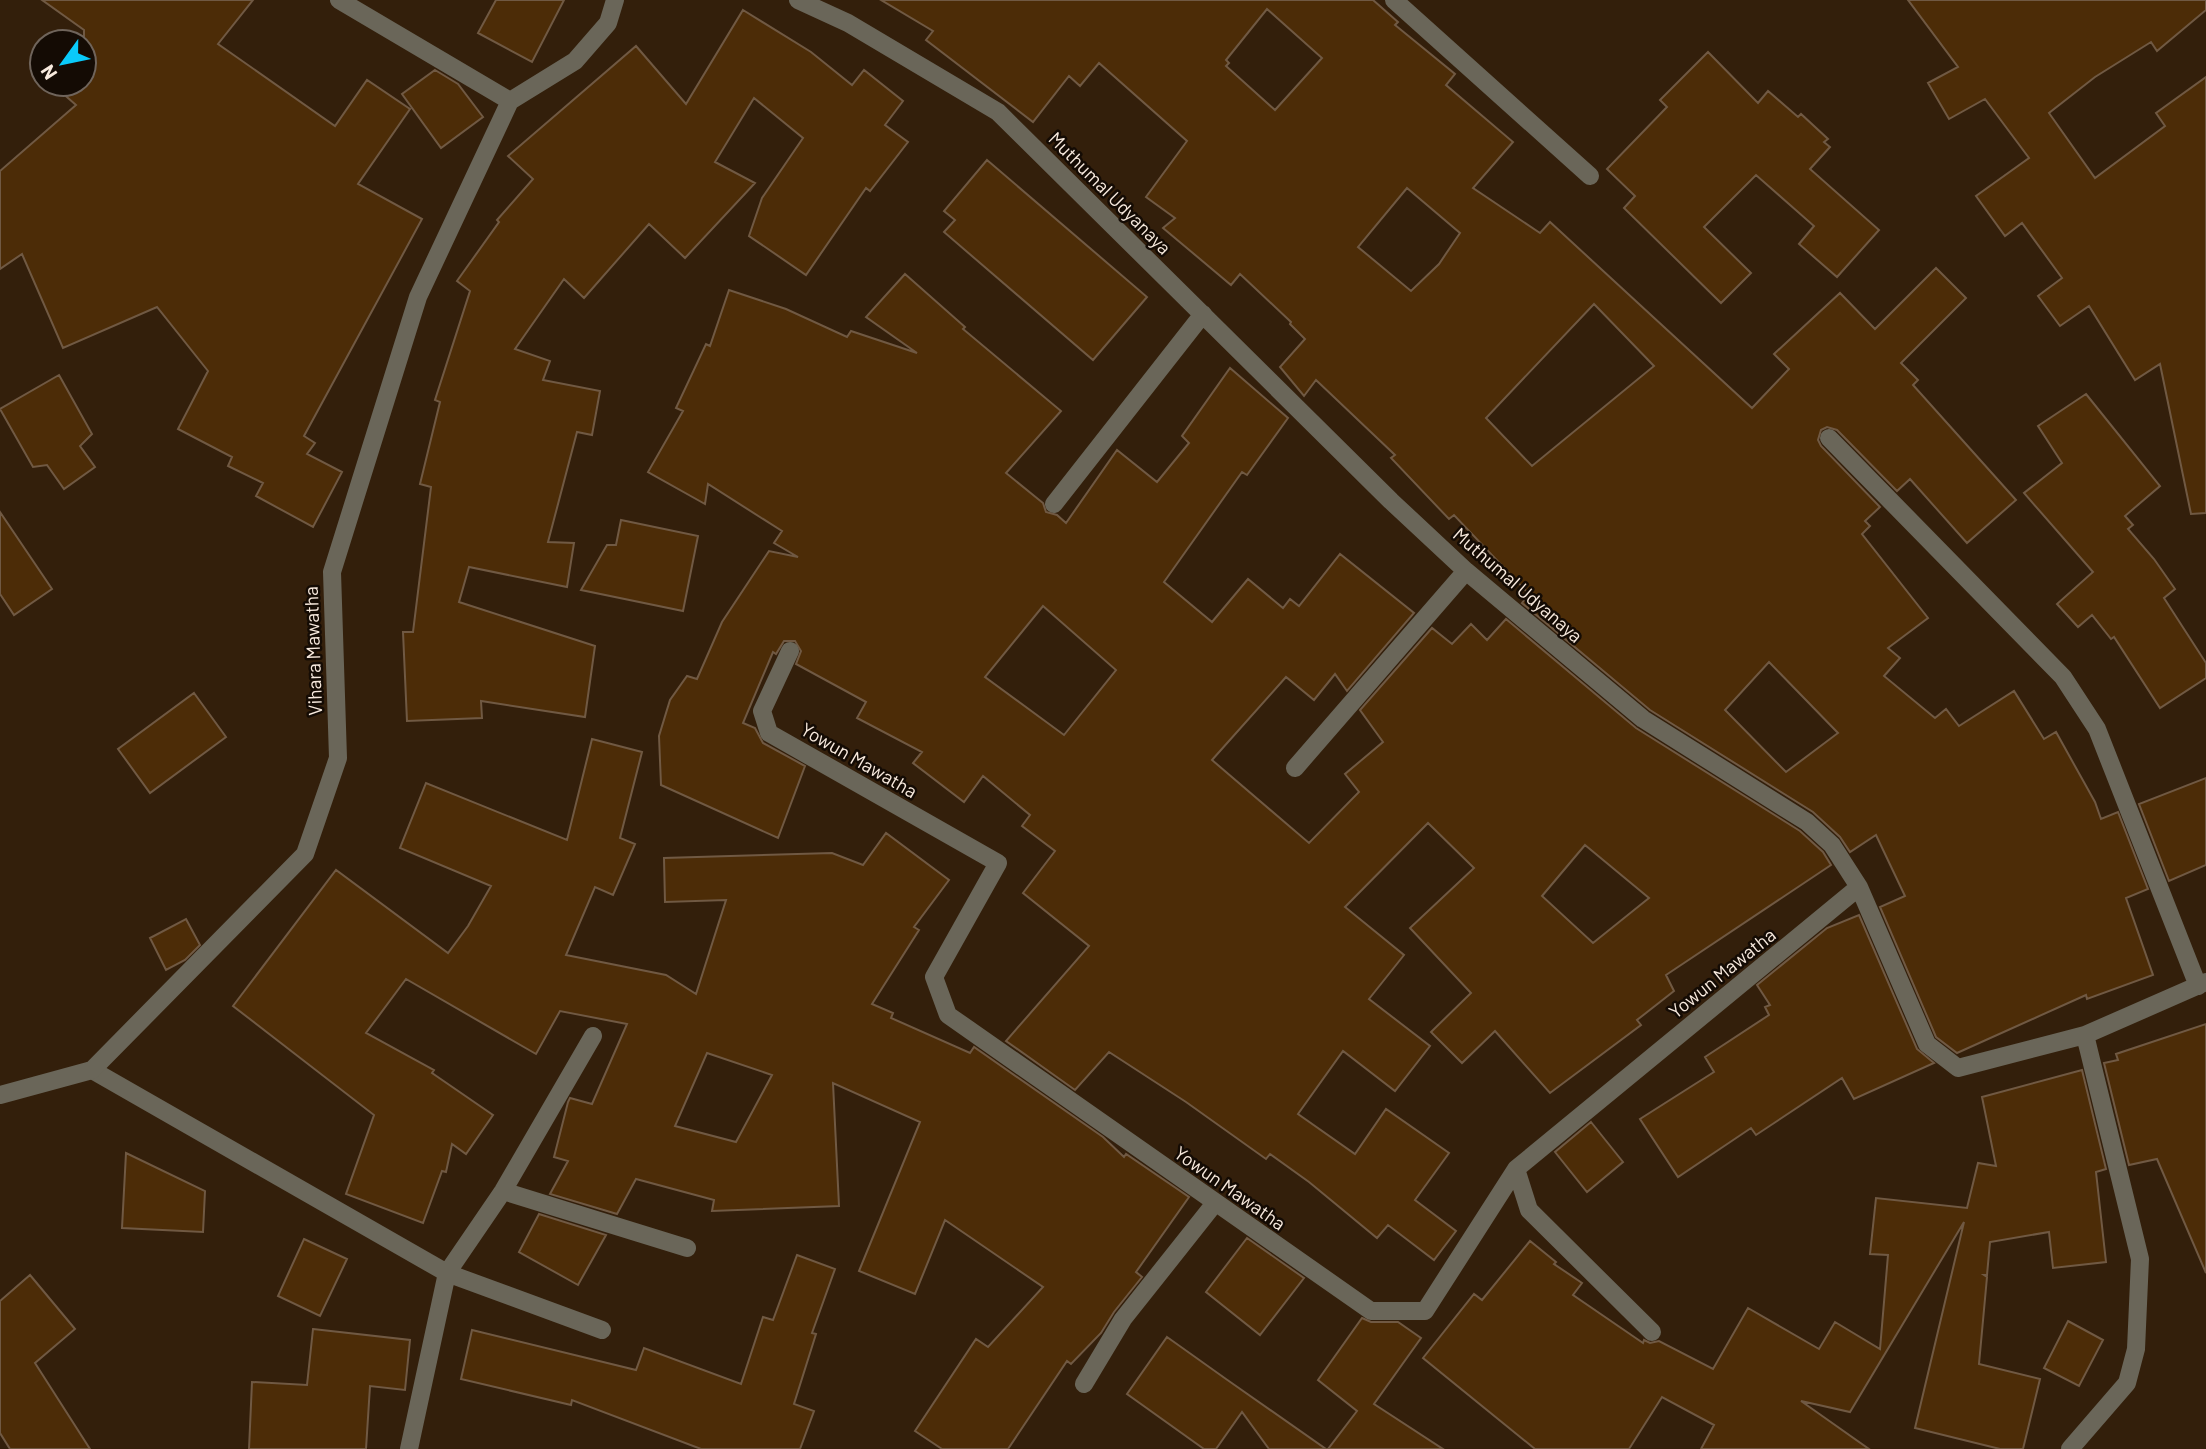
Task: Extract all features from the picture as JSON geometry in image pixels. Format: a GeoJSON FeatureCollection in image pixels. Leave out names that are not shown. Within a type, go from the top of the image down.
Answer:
{"type":"FeatureCollection","features":[{"type":"Feature","properties":{"kind":"street"},"geometry":{"type":"LineString","coordinates":[[339,0],[510,101],[575,61],[608,23],[615,0]]}},
{"type":"Feature","properties":{"kind":"street","name":"Muthumal Udyanaya"},"geometry":{"type":"LineString","coordinates":[[798,0],[848,23],[998,112],[1391,501],[1466,571],[1643,719],[1807,822],[1832,845],[1859,887],[1927,1044],[1958,1068],[2085,1035],[2202,984]]}},
{"type":"Feature","properties":{"kind":"street"},"geometry":{"type":"LineString","coordinates":[[1394,0],[1590,176]]}},
{"type":"Feature","properties":{"kind":"street","name":"Vihara Mawatha"},"geometry":{"type":"LineString","coordinates":[[0,1096],[92,1070],[305,854],[338,758],[332,572],[418,297],[510,101]]}},
{"type":"Feature","properties":{"kind":"street"},"geometry":{"type":"LineString","coordinates":[[1054,503],[1203,314]]}},
{"type":"Feature","properties":{"kind":"street"},"geometry":{"type":"LineString","coordinates":[[1829,438],[2063,677],[2097,729],[2202,984]]}},
{"type":"Feature","properties":{"kind":"street"},"geometry":{"type":"LineString","coordinates":[[1295,768],[1466,571]]}},
{"type":"Feature","properties":{"kind":"street","name":"Yowun Mawatha"},"geometry":{"type":"LineString","coordinates":[[790,651],[762,710],[769,733],[998,863],[934,977],[948,1015],[1371,1311],[1425,1311],[1516,1169],[1859,887]]}},
{"type":"Feature","properties":{"kind":"street"},"geometry":{"type":"LineString","coordinates":[[2070,1449],[2127,1383],[2136,1349],[2140,1259],[2085,1035]]}},
{"type":"Feature","properties":{"kind":"street"},"geometry":{"type":"LineString","coordinates":[[410,1449],[447,1273],[503,1191],[593,1036]]}},
{"type":"Feature","properties":{"kind":"street"},"geometry":{"type":"LineString","coordinates":[[92,1070],[447,1273],[602,1330]]}},
{"type":"Feature","properties":{"kind":"street"},"geometry":{"type":"LineString","coordinates":[[1516,1169],[1529,1210],[1652,1332]]}},
{"type":"Feature","properties":{"kind":"street"},"geometry":{"type":"LineString","coordinates":[[503,1191],[687,1248]]}},
{"type":"Feature","properties":{"kind":"street"},"geometry":{"type":"LineString","coordinates":[[1084,1384],[1123,1319],[1215,1203]]}},
{"type":"Feature","properties":{"kind":"building"},"geometry":{"type":"Polygon","coordinates":[[[42,0],[253,0],[218,44],[335,126],[367,80],[410,109],[358,184],[422,219],[304,436],[315,443],[307,454],[342,472],[313,527],[256,496],[263,483],[228,466],[232,457],[178,429],[208,371],[157,307],[63,348],[22,254],[0,269],[0,171],[76,105],[68,98],[98,98],[98,28],[81,28],[42,0]]]}},
{"type":"Feature","properties":{"kind":"building"},"geometry":{"type":"Polygon","coordinates":[[[496,0],[564,0],[532,62],[478,33],[496,0]]]}},
{"type":"Feature","properties":{"kind":"building"},"geometry":{"type":"Polygon","coordinates":[[[881,0],[1373,0],[1398,22],[1395,25],[1455,74],[1446,85],[1513,142],[1473,188],[1540,233],[1550,222],[1752,408],[1789,369],[1774,354],[1840,293],[1875,329],[1936,268],[1966,298],[1901,363],[1918,380],[1913,385],[2016,500],[1967,543],[1910,479],[1897,491],[1837,430],[1827,427],[1821,430],[1818,440],[1821,446],[1880,507],[1865,521],[1870,526],[1862,534],[1928,618],[1888,648],[1900,658],[1884,676],[1935,718],[1946,709],[1959,726],[2014,691],[2044,739],[2056,732],[2095,802],[2101,819],[2118,812],[2148,889],[2126,898],[2153,975],[2087,999],[2086,995],[1957,1053],[1936,1037],[1880,907],[1905,896],[1876,835],[1850,852],[1840,837],[1813,812],[1650,710],[1522,603],[1529,594],[1454,515],[1449,519],[1391,458],[1395,455],[1316,380],[1304,396],[1280,367],[1305,339],[1291,322],[1240,274],[1231,285],[1163,228],[1175,218],[1146,197],[1187,141],[1099,63],[1080,86],[1069,76],[1033,122],[926,40],[933,31],[881,0]],[[1267,9],[1226,60],[1229,63],[1226,66],[1275,110],[1322,58],[1267,9]],[[1407,188],[1358,247],[1411,291],[1439,264],[1460,233],[1407,188]],[[1594,304],[1486,418],[1532,466],[1654,366],[1594,304]],[[1769,662],[1725,710],[1786,772],[1838,733],[1769,662]]]}},
{"type":"Feature","properties":{"kind":"building"},"geometry":{"type":"Polygon","coordinates":[[[1908,0],[2206,0],[2206,10],[2157,51],[2151,42],[2095,77],[2049,113],[2095,178],[2165,126],[2156,113],[2206,77],[2206,513],[2191,514],[2160,364],[2135,380],[2089,306],[2060,326],[2038,296],[2062,278],[2022,223],[2005,236],[1976,196],[2029,158],[1985,99],[1949,119],[1928,83],[1958,67],[1908,0]]]}},
{"type":"Feature","properties":{"kind":"building"},"geometry":{"type":"Polygon","coordinates":[[[743,10],[811,52],[852,85],[864,70],[903,101],[885,125],[908,142],[870,191],[866,188],[806,275],[749,236],[762,198],[803,138],[754,98],[715,162],[755,183],[685,258],[649,224],[584,298],[564,279],[515,349],[550,361],[543,380],[600,391],[592,435],[577,432],[548,542],[574,543],[567,587],[469,567],[459,602],[595,646],[585,717],[481,701],[482,718],[407,721],[403,632],[413,632],[431,487],[420,484],[440,402],[435,400],[470,291],[457,281],[499,222],[497,220],[533,179],[508,156],[636,46],[686,104],[743,10]]]}},
{"type":"Feature","properties":{"kind":"building"},"geometry":{"type":"Polygon","coordinates":[[[1708,52],[1758,103],[1768,91],[1798,117],[1801,114],[1828,139],[1824,142],[1830,147],[1810,169],[1879,230],[1837,277],[1799,244],[1814,226],[1756,175],[1704,227],[1751,273],[1721,303],[1624,208],[1635,196],[1607,169],[1667,107],[1660,100],[1708,52]]]}},
{"type":"Feature","properties":{"kind":"building"},"geometry":{"type":"Polygon","coordinates":[[[435,70],[458,84],[483,117],[441,148],[402,94],[435,70]]]}},
{"type":"Feature","properties":{"kind":"building"},"geometry":{"type":"Polygon","coordinates":[[[987,160],[1147,297],[1093,360],[944,232],[955,220],[944,211],[987,160]]]}},
{"type":"Feature","properties":{"kind":"building"},"geometry":{"type":"Polygon","coordinates":[[[905,274],[965,327],[963,329],[1061,411],[1006,473],[1043,503],[1046,512],[1057,515],[1066,523],[1117,450],[1157,482],[1189,443],[1182,436],[1230,368],[1288,418],[1247,475],[1242,472],[1164,582],[1212,622],[1248,579],[1283,608],[1290,599],[1299,606],[1340,554],[1414,613],[1347,691],[1335,674],[1314,700],[1286,677],[1212,760],[1309,843],[1359,792],[1345,774],[1383,742],[1360,710],[1432,628],[1452,644],[1471,624],[1487,640],[1506,619],[1636,728],[1800,831],[1823,852],[1831,865],[1666,975],[1674,991],[1637,1020],[1641,1025],[1550,1093],[1495,1031],[1462,1063],[1431,1032],[1471,993],[1410,928],[1474,868],[1428,823],[1345,907],[1404,955],[1369,999],[1430,1046],[1395,1091],[1343,1051],[1298,1114],[1355,1154],[1386,1109],[1449,1153],[1415,1200],[1456,1231],[1434,1260],[1388,1225],[1377,1238],[1270,1154],[1266,1159],[1109,1052],[1075,1090],[1006,1041],[1089,946],[1023,893],[1055,851],[1022,826],[1030,815],[983,776],[964,802],[913,763],[922,752],[857,718],[866,702],[796,664],[801,651],[795,641],[784,641],[776,654],[773,652],[743,723],[755,728],[763,743],[805,766],[778,838],[661,785],[659,736],[670,700],[687,676],[697,679],[722,622],[769,551],[798,557],[774,543],[782,531],[708,484],[705,504],[648,472],[683,411],[676,408],[706,344],[710,346],[729,290],[786,309],[847,337],[851,331],[917,353],[866,317],[905,274]],[[1043,606],[985,677],[1064,735],[1116,670],[1043,606]],[[1585,845],[1542,896],[1593,943],[1649,898],[1585,845]]]}},
{"type":"Feature","properties":{"kind":"building"},"geometry":{"type":"Polygon","coordinates":[[[59,375],[92,434],[80,446],[95,467],[64,489],[47,465],[33,467],[0,409],[59,375]]]}},
{"type":"Feature","properties":{"kind":"building"},"geometry":{"type":"Polygon","coordinates":[[[2086,394],[2160,486],[2125,516],[2133,525],[2128,529],[2175,589],[2164,598],[2206,663],[2206,678],[2160,708],[2114,637],[2111,639],[2092,615],[2078,627],[2057,604],[2093,572],[2024,493],[2062,463],[2038,426],[2086,394]]]}},
{"type":"Feature","properties":{"kind":"building"},"geometry":{"type":"Polygon","coordinates":[[[0,512],[52,589],[14,615],[0,594],[0,512]]]}},
{"type":"Feature","properties":{"kind":"building"},"geometry":{"type":"Polygon","coordinates":[[[621,520],[698,536],[683,611],[581,590],[607,545],[616,545],[621,520]]]}},
{"type":"Feature","properties":{"kind":"building"},"geometry":{"type":"Polygon","coordinates":[[[194,693],[226,737],[150,793],[118,749],[194,693]]]}},
{"type":"Feature","properties":{"kind":"building"},"geometry":{"type":"Polygon","coordinates":[[[592,739],[642,752],[620,838],[635,844],[613,895],[595,887],[566,955],[666,975],[696,994],[726,900],[665,902],[664,858],[832,853],[863,865],[886,833],[949,880],[914,927],[919,930],[872,1004],[893,1013],[891,1018],[970,1053],[974,1047],[1103,1137],[1124,1157],[1126,1154],[1189,1197],[1136,1272],[1142,1277],[1101,1333],[1071,1364],[1067,1361],[1008,1449],[942,1449],[915,1431],[976,1339],[988,1347],[1043,1287],[945,1220],[915,1294],[859,1271],[920,1122],[833,1083],[839,1206],[712,1211],[714,1200],[636,1179],[617,1214],[550,1194],[568,1161],[554,1157],[568,1102],[570,1098],[592,1104],[627,1024],[560,1011],[536,1054],[406,979],[366,1033],[434,1070],[432,1073],[493,1115],[466,1154],[452,1144],[446,1172],[442,1171],[423,1223],[346,1194],[374,1115],[233,1006],[336,870],[448,953],[468,926],[491,886],[400,848],[426,783],[567,840],[592,739]],[[707,1053],[675,1126],[736,1142],[772,1075],[707,1053]]]}},
{"type":"Feature","properties":{"kind":"building"},"geometry":{"type":"Polygon","coordinates":[[[2206,778],[2206,865],[2169,881],[2139,804],[2206,778]]]}},
{"type":"Feature","properties":{"kind":"building"},"geometry":{"type":"Polygon","coordinates":[[[1859,915],[1917,1049],[1934,1063],[1854,1099],[1842,1078],[1756,1135],[1751,1128],[1678,1177],[1640,1119],[1714,1072],[1705,1057],[1769,1015],[1765,1007],[1770,1005],[1757,985],[1827,928],[1859,915]]]}},
{"type":"Feature","properties":{"kind":"building"},"geometry":{"type":"Polygon","coordinates":[[[186,919],[200,945],[185,960],[166,970],[150,938],[186,919]]]}},
{"type":"Feature","properties":{"kind":"building"},"geometry":{"type":"Polygon","coordinates":[[[2206,1024],[2206,1273],[2157,1159],[2129,1165],[2104,1063],[2118,1060],[2116,1054],[2206,1024]]]}},
{"type":"Feature","properties":{"kind":"building"},"geometry":{"type":"Polygon","coordinates":[[[2082,1070],[2106,1169],[2096,1172],[2106,1262],[2053,1268],[2049,1232],[1990,1242],[1987,1275],[1984,1275],[1987,1277],[1979,1364],[2040,1379],[2023,1449],[2000,1449],[1915,1428],[1964,1222],[1850,1412],[1801,1401],[1869,1449],[1701,1449],[1714,1425],[1662,1397],[1629,1449],[1535,1449],[1423,1358],[1474,1294],[1482,1300],[1530,1241],[1556,1262],[1554,1264],[1582,1283],[1573,1295],[1643,1343],[1644,1340],[1650,1343],[1659,1341],[1713,1369],[1748,1308],[1819,1349],[1835,1322],[1880,1349],[1888,1255],[1870,1254],[1876,1198],[1967,1208],[1978,1163],[1996,1166],[1982,1097],[2082,1070]]]}},
{"type":"Feature","properties":{"kind":"building"},"geometry":{"type":"Polygon","coordinates":[[[1591,1122],[1623,1162],[1587,1192],[1555,1152],[1591,1122]]]}},
{"type":"Feature","properties":{"kind":"building"},"geometry":{"type":"Polygon","coordinates":[[[126,1153],[205,1191],[203,1232],[122,1228],[126,1153]]]}},
{"type":"Feature","properties":{"kind":"building"},"geometry":{"type":"Polygon","coordinates":[[[539,1214],[606,1235],[578,1285],[519,1252],[539,1214]]]}},
{"type":"Feature","properties":{"kind":"building"},"geometry":{"type":"Polygon","coordinates":[[[1247,1238],[1304,1278],[1260,1335],[1206,1292],[1247,1238]]]}},
{"type":"Feature","properties":{"kind":"building"},"geometry":{"type":"Polygon","coordinates":[[[304,1239],[347,1259],[320,1316],[278,1296],[304,1239]]]}},
{"type":"Feature","properties":{"kind":"building"},"geometry":{"type":"Polygon","coordinates":[[[797,1255],[835,1269],[812,1333],[816,1334],[794,1404],[814,1411],[800,1449],[701,1449],[572,1400],[571,1405],[461,1379],[472,1330],[636,1370],[644,1348],[741,1384],[763,1317],[773,1320],[797,1255]]]}},
{"type":"Feature","properties":{"kind":"building"},"geometry":{"type":"Polygon","coordinates":[[[30,1275],[75,1329],[35,1363],[90,1449],[10,1449],[0,1433],[0,1301],[30,1275]]]}},
{"type":"Feature","properties":{"kind":"building"},"geometry":{"type":"Polygon","coordinates":[[[1362,1318],[1371,1322],[1398,1322],[1421,1338],[1374,1404],[1443,1449],[1328,1449],[1357,1411],[1318,1380],[1362,1318]]]}},
{"type":"Feature","properties":{"kind":"building"},"geometry":{"type":"Polygon","coordinates":[[[2068,1321],[2103,1340],[2079,1386],[2044,1368],[2068,1321]]]}},
{"type":"Feature","properties":{"kind":"building"},"geometry":{"type":"Polygon","coordinates":[[[313,1329],[410,1340],[405,1390],[370,1386],[366,1449],[249,1449],[252,1382],[307,1385],[313,1329]]]}},
{"type":"Feature","properties":{"kind":"building"},"geometry":{"type":"Polygon","coordinates":[[[1167,1337],[1326,1449],[1269,1449],[1242,1412],[1216,1449],[1204,1449],[1127,1394],[1167,1337]]]}}]}
